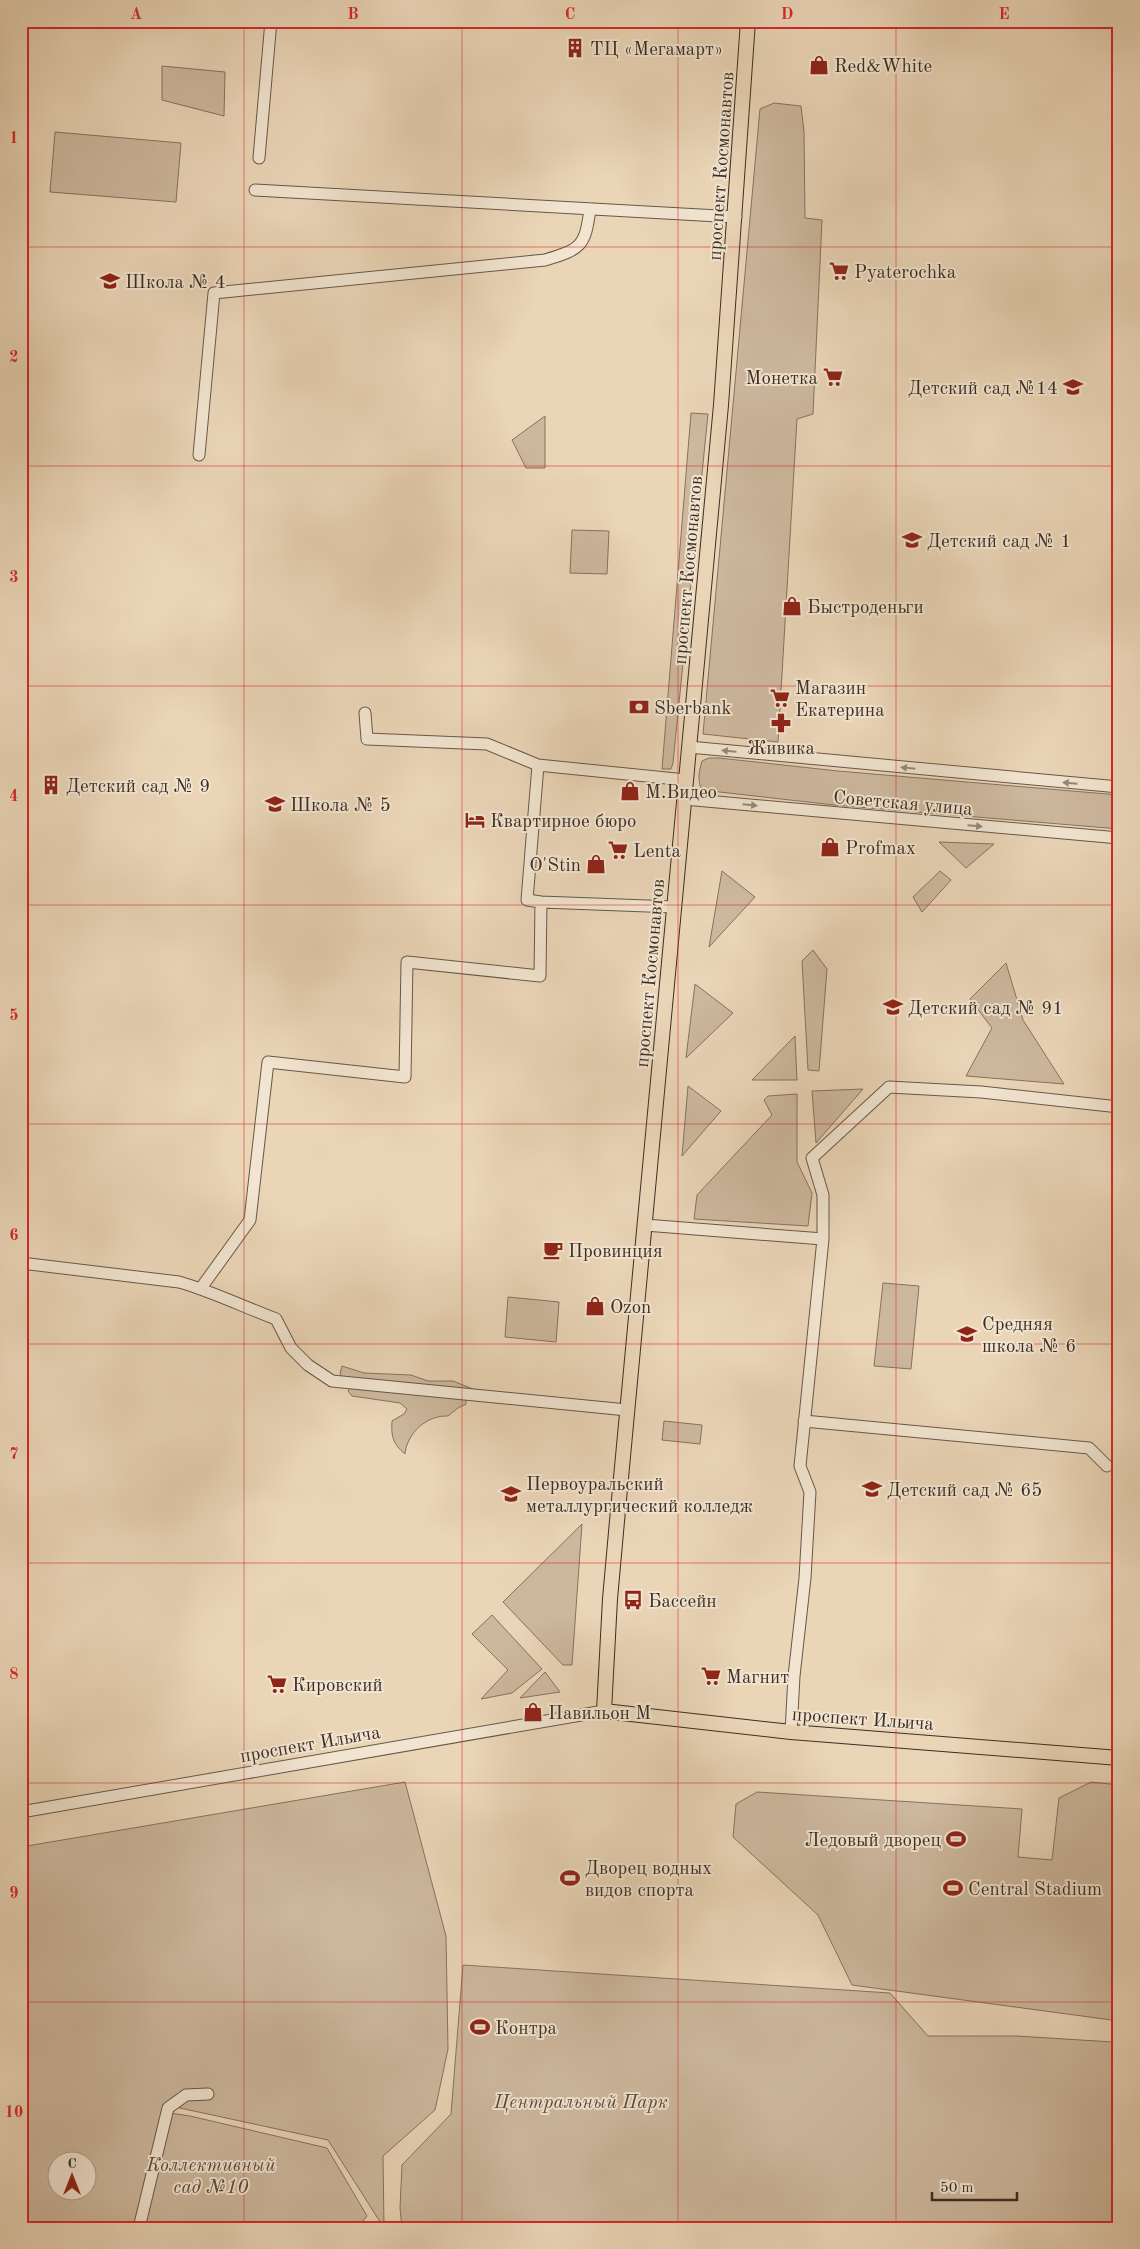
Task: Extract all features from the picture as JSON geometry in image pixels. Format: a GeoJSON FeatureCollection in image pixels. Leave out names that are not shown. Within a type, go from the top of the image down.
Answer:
{"type":"FeatureCollection","features":[{"type":"Feature","properties":{"kind":"main road","name":"проспект Космонавтов"},"geometry":{"type":"LineString","coordinates":[[604,1712],[611,1590],[627,1410],[720,412],[736,217],[748,21]]}},
{"type":"Feature","properties":{"kind":"main road","name":"проспект Ильича"},"geometry":{"type":"LineString","coordinates":[[604,1712],[791,1732],[1119,1758]]}},
{"type":"Feature","properties":{"kind":"street"},"geometry":{"type":"LineString","coordinates":[[259,158],[271,21]]}},
{"type":"Feature","properties":{"kind":"street"},"geometry":{"type":"LineString","coordinates":[[255,190],[736,217]]}},
{"type":"Feature","properties":{"kind":"street"},"geometry":{"type":"LineString","coordinates":[[199,455],[214,294],[544,260],[573,251],[586,236],[590,209]]}},
{"type":"Feature","properties":{"kind":"street"},"geometry":{"type":"LineString","coordinates":[[366,713],[367,739],[487,744],[538,765],[686,780]]}},
{"type":"Feature","properties":{"kind":"street","name":"Советская улица"},"geometry":{"type":"LineString","coordinates":[[689,747],[1119,787]]}},
{"type":"Feature","properties":{"kind":"street"},"geometry":{"type":"LineString","coordinates":[[538,765],[527,900],[674,907]]}},
{"type":"Feature","properties":{"kind":"street","name":"Советская улица"},"geometry":{"type":"LineString","coordinates":[[684,799],[1119,838]]}},
{"type":"Feature","properties":{"kind":"street"},"geometry":{"type":"LineString","coordinates":[[202,1288],[250,1220],[268,1062],[405,1077],[407,962],[540,976],[541,902]]}},
{"type":"Feature","properties":{"kind":"street"},"geometry":{"type":"LineString","coordinates":[[791,1732],[794,1676],[805,1578],[810,1492],[800,1466],[823,1239],[823,1195],[812,1158],[890,1087],[982,1092],[1119,1107]]}},
{"type":"Feature","properties":{"kind":"street"},"geometry":{"type":"LineString","coordinates":[[645,1225],[823,1239]]}},
{"type":"Feature","properties":{"kind":"street"},"geometry":{"type":"LineString","coordinates":[[21,1263],[179,1282],[202,1288],[213,1295],[276,1319],[292,1348],[308,1365],[332,1381],[627,1410]]}},
{"type":"Feature","properties":{"kind":"street"},"geometry":{"type":"LineString","coordinates":[[804,1421],[1089,1448],[1108,1466]]}},
{"type":"Feature","properties":{"kind":"street","name":"проспект Ильича"},"geometry":{"type":"LineString","coordinates":[[21,1812],[604,1712]]}},
{"type":"Feature","properties":{"kind":"street"},"geometry":{"type":"LineString","coordinates":[[139,2228],[168,2108],[186,2095],[208,2094]]}},
{"type":"Feature","properties":{"kind":"green space"},"geometry":{"type":"Polygon","coordinates":[[[162,66],[225,72],[224,116],[162,100],[162,66]]]}},
{"type":"Feature","properties":{"kind":"green space"},"geometry":{"type":"Polygon","coordinates":[[[774,103],[801,106],[804,132],[805,218],[822,220],[813,414],[797,419],[778,742],[703,734],[760,109],[774,103]]]}},
{"type":"Feature","properties":{"kind":"green space"},"geometry":{"type":"Polygon","coordinates":[[[55,132],[181,143],[176,202],[50,192],[55,132]]]}},
{"type":"Feature","properties":{"kind":"green space"},"geometry":{"type":"Polygon","coordinates":[[[691,413],[708,414],[673,763],[671,769],[662,769],[691,413]]]}},
{"type":"Feature","properties":{"kind":"green space"},"geometry":{"type":"Polygon","coordinates":[[[545,416],[545,468],[526,468],[512,440],[545,416]]]}},
{"type":"Feature","properties":{"kind":"green space"},"geometry":{"type":"Polygon","coordinates":[[[572,530],[609,531],[607,574],[570,573],[572,530]]]}},
{"type":"Feature","properties":{"kind":"green space"},"geometry":{"type":"Polygon","coordinates":[[[709,758],[1119,795],[1119,829],[834,805],[702,790],[699,779],[700,769],[702,761],[709,758]]]}},
{"type":"Feature","properties":{"kind":"green space"},"geometry":{"type":"Polygon","coordinates":[[[939,842],[994,844],[966,868],[939,842]]]}},
{"type":"Feature","properties":{"kind":"green space"},"geometry":{"type":"Polygon","coordinates":[[[722,871],[755,897],[709,947],[722,871]]]}},
{"type":"Feature","properties":{"kind":"green space"},"geometry":{"type":"Polygon","coordinates":[[[940,871],[951,880],[922,912],[913,897],[940,871]]]}},
{"type":"Feature","properties":{"kind":"green space"},"geometry":{"type":"Polygon","coordinates":[[[813,950],[827,969],[819,1071],[808,1070],[802,961],[813,950]]]}},
{"type":"Feature","properties":{"kind":"green space"},"geometry":{"type":"Polygon","coordinates":[[[1006,963],[1023,1020],[1064,1084],[966,1076],[992,1028],[970,999],[1006,963]]]}},
{"type":"Feature","properties":{"kind":"green space"},"geometry":{"type":"Polygon","coordinates":[[[695,984],[733,1013],[686,1058],[695,984]]]}},
{"type":"Feature","properties":{"kind":"green space"},"geometry":{"type":"Polygon","coordinates":[[[795,1036],[797,1080],[752,1080],[795,1036]]]}},
{"type":"Feature","properties":{"kind":"green space"},"geometry":{"type":"Polygon","coordinates":[[[688,1086],[721,1111],[682,1156],[688,1086]]]}},
{"type":"Feature","properties":{"kind":"green space"},"geometry":{"type":"Polygon","coordinates":[[[863,1089],[816,1143],[812,1091],[863,1089]]]}},
{"type":"Feature","properties":{"kind":"green space"},"geometry":{"type":"Polygon","coordinates":[[[797,1094],[797,1162],[812,1193],[808,1226],[694,1219],[697,1195],[772,1115],[764,1100],[768,1096],[797,1094]]]}},
{"type":"Feature","properties":{"kind":"green space"},"geometry":{"type":"Polygon","coordinates":[[[883,1283],[919,1286],[911,1369],[874,1366],[883,1283]]]}},
{"type":"Feature","properties":{"kind":"green space"},"geometry":{"type":"Polygon","coordinates":[[[508,1297],[559,1302],[556,1342],[505,1337],[508,1297]]]}},
{"type":"Feature","properties":{"kind":"green space"},"geometry":{"type":"Polygon","coordinates":[[[342,1366],[364,1373],[411,1375],[428,1381],[453,1381],[473,1389],[347,1381],[340,1374],[342,1366]]]}},
{"type":"Feature","properties":{"kind":"green space"},"geometry":{"type":"Polygon","coordinates":[[[351,1387],[462,1398],[466,1400],[466,1404],[448,1416],[440,1416],[419,1427],[410,1439],[405,1454],[394,1440],[392,1421],[404,1414],[407,1409],[400,1403],[352,1396],[348,1391],[351,1387]]]}},
{"type":"Feature","properties":{"kind":"green space"},"geometry":{"type":"Polygon","coordinates":[[[664,1421],[702,1425],[700,1444],[662,1440],[664,1421]]]}},
{"type":"Feature","properties":{"kind":"green space"},"geometry":{"type":"Polygon","coordinates":[[[582,1524],[572,1665],[563,1665],[503,1602],[582,1524]]]}},
{"type":"Feature","properties":{"kind":"green space"},"geometry":{"type":"Polygon","coordinates":[[[492,1615],[542,1669],[512,1693],[481,1699],[508,1670],[472,1634],[492,1615]]]}},
{"type":"Feature","properties":{"kind":"green space"},"geometry":{"type":"Polygon","coordinates":[[[545,1672],[560,1692],[520,1698],[545,1672]]]}},
{"type":"Feature","properties":{"kind":"green space"},"geometry":{"type":"Polygon","coordinates":[[[405,1782],[446,1936],[448,2049],[435,2110],[383,2156],[384,2228],[328,2140],[166,2105],[136,2228],[21,2228],[21,1847],[405,1782]]]}},
{"type":"Feature","properties":{"kind":"green space","name":"Central Stadium"},"geometry":{"type":"Polygon","coordinates":[[[1091,1782],[1119,1785],[1119,2021],[852,1985],[818,1915],[733,1837],[736,1804],[757,1792],[1022,1809],[1018,1857],[1052,1860],[1059,1798],[1091,1782]]]}},
{"type":"Feature","properties":{"kind":"green space","name":"Центральный Парк"},"geometry":{"type":"Polygon","coordinates":[[[463,1965],[890,1993],[928,2036],[1016,2036],[1113,2042],[1119,2045],[1119,2228],[402,2228],[400,2208],[402,2165],[451,2114],[463,1965]]]}},
{"type":"Feature","properties":{"kind":"green space","name":"Коллективный сад №10"},"geometry":{"type":"Polygon","coordinates":[[[170,2113],[327,2148],[367,2216],[357,2228],[144,2228],[170,2113]]]}},
{"type":"Feature","properties":{"kind":"place","name":"ТЦ «Мегамарт»"},"geometry":{"type":"Point","coordinates":[575,48]}},
{"type":"Feature","properties":{"kind":"place","name":"Red&White"},"geometry":{"type":"Point","coordinates":[819,65]}},
{"type":"Feature","properties":{"kind":"place","name":"Pyaterochka"},"geometry":{"type":"Point","coordinates":[839,271]}},
{"type":"Feature","properties":{"kind":"place","name":"Школа № 4"},"geometry":{"type":"Point","coordinates":[110,281]}},
{"type":"Feature","properties":{"kind":"place","name":"Монетка"},"geometry":{"type":"Point","coordinates":[833,377]}},
{"type":"Feature","properties":{"kind":"place","name":"Детский сад №14"},"geometry":{"type":"Point","coordinates":[1073,387]}},
{"type":"Feature","properties":{"kind":"place","name":"Детский сад № 1"},"geometry":{"type":"Point","coordinates":[912,540]}},
{"type":"Feature","properties":{"kind":"place","name":"Быстроденьги"},"geometry":{"type":"Point","coordinates":[792,606]}},
{"type":"Feature","properties":{"kind":"place","name":"Магазин Екатерина"},"geometry":{"type":"Point","coordinates":[780,698]}},
{"type":"Feature","properties":{"kind":"place","name":"Sberbank"},"geometry":{"type":"Point","coordinates":[639,707]}},
{"type":"Feature","properties":{"kind":"place","name":"Живика"},"geometry":{"type":"Point","coordinates":[781,723]}},
{"type":"Feature","properties":{"kind":"place","name":"Детский сад № 9"},"geometry":{"type":"Point","coordinates":[51,785]}},
{"type":"Feature","properties":{"kind":"place","name":"М.Видео"},"geometry":{"type":"Point","coordinates":[630,791]}},
{"type":"Feature","properties":{"kind":"place","name":"Школа № 5"},"geometry":{"type":"Point","coordinates":[275,804]}},
{"type":"Feature","properties":{"kind":"place","name":"Квартирное бюро"},"geometry":{"type":"Point","coordinates":[475,820]}},
{"type":"Feature","properties":{"kind":"place","name":"Profmax"},"geometry":{"type":"Point","coordinates":[830,847]}},
{"type":"Feature","properties":{"kind":"place","name":"Lenta"},"geometry":{"type":"Point","coordinates":[618,850]}},
{"type":"Feature","properties":{"kind":"place","name":"O'Stin"},"geometry":{"type":"Point","coordinates":[596,864]}},
{"type":"Feature","properties":{"kind":"place","name":"Детский сад № 91"},"geometry":{"type":"Point","coordinates":[893,1007]}},
{"type":"Feature","properties":{"kind":"place","name":"Провинция"},"geometry":{"type":"Point","coordinates":[553,1250]}},
{"type":"Feature","properties":{"kind":"place","name":"Ozon"},"geometry":{"type":"Point","coordinates":[595,1306]}},
{"type":"Feature","properties":{"kind":"place","name":"Средняя школа № 6"},"geometry":{"type":"Point","coordinates":[967,1334]}},
{"type":"Feature","properties":{"kind":"place","name":"Детский сад № 65"},"geometry":{"type":"Point","coordinates":[872,1489]}},
{"type":"Feature","properties":{"kind":"place","name":"Первоуральский металлургический колледж"},"geometry":{"type":"Point","coordinates":[511,1494]}},
{"type":"Feature","properties":{"kind":"place","name":"Бассейн"},"geometry":{"type":"Point","coordinates":[633,1600]}},
{"type":"Feature","properties":{"kind":"place","name":"Магнит"},"geometry":{"type":"Point","coordinates":[711,1676]}},
{"type":"Feature","properties":{"kind":"place","name":"Кировский"},"geometry":{"type":"Point","coordinates":[277,1684]}},
{"type":"Feature","properties":{"kind":"place","name":"Павильон М"},"geometry":{"type":"Point","coordinates":[533,1712]}},
{"type":"Feature","properties":{"kind":"place","name":"Ледовый дворец"},"geometry":{"type":"Point","coordinates":[956,1839]}},
{"type":"Feature","properties":{"kind":"place","name":"Дворец водных видов спорта"},"geometry":{"type":"Point","coordinates":[570,1878]}},
{"type":"Feature","properties":{"kind":"place","name":"Central Stadium"},"geometry":{"type":"Point","coordinates":[953,1888]}},
{"type":"Feature","properties":{"kind":"place","name":"Контра"},"geometry":{"type":"Point","coordinates":[480,2027]}}]}
